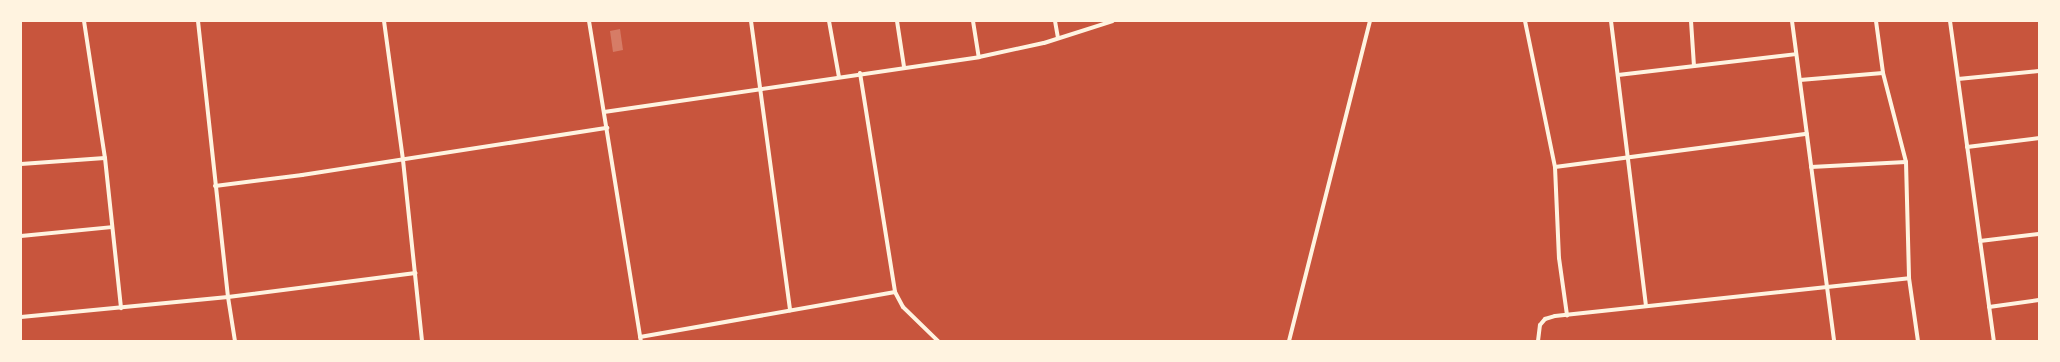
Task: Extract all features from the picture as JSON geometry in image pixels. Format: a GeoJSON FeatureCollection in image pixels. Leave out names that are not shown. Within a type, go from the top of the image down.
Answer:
{"type":"FeatureCollection","features":[{"type":"Feature","properties":{"kind":"street"},"geometry":{"type":"LineString","coordinates":[[84,21],[104,158],[121,308]]}},
{"type":"Feature","properties":{"kind":"street"},"geometry":{"type":"LineString","coordinates":[[198,21],[215,186],[228,297],[235,341]]}},
{"type":"Feature","properties":{"kind":"street"},"geometry":{"type":"LineString","coordinates":[[384,21],[403,160],[422,341]]}},
{"type":"Feature","properties":{"kind":"street"},"geometry":{"type":"LineString","coordinates":[[589,21],[641,339],[790,310],[895,292]]}},
{"type":"Feature","properties":{"kind":"street"},"geometry":{"type":"LineString","coordinates":[[751,21],[790,310]]}},
{"type":"Feature","properties":{"kind":"street"},"geometry":{"type":"LineString","coordinates":[[829,21],[839,77]]}},
{"type":"Feature","properties":{"kind":"street"},"geometry":{"type":"LineString","coordinates":[[897,21],[904,67]]}},
{"type":"Feature","properties":{"kind":"street"},"geometry":{"type":"LineString","coordinates":[[973,21],[979,57]]}},
{"type":"Feature","properties":{"kind":"street"},"geometry":{"type":"LineString","coordinates":[[1055,21],[1058,38]]}},
{"type":"Feature","properties":{"kind":"street"},"geometry":{"type":"LineString","coordinates":[[604,112],[860,73],[979,57],[1044,43],[1113,21]]}},
{"type":"Feature","properties":{"kind":"street"},"geometry":{"type":"LineString","coordinates":[[1289,341],[1370,21]]}},
{"type":"Feature","properties":{"kind":"street"},"geometry":{"type":"LineString","coordinates":[[1525,21],[1555,167],[1559,258],[1568,315]]}},
{"type":"Feature","properties":{"kind":"street"},"geometry":{"type":"LineString","coordinates":[[1611,21],[1646,306]]}},
{"type":"Feature","properties":{"kind":"street"},"geometry":{"type":"LineString","coordinates":[[1691,21],[1694,66]]}},
{"type":"Feature","properties":{"kind":"street"},"geometry":{"type":"LineString","coordinates":[[1792,21],[1834,341]]}},
{"type":"Feature","properties":{"kind":"street"},"geometry":{"type":"LineString","coordinates":[[1876,21],[1883,73],[1906,162],[1910,278],[1918,341]]}},
{"type":"Feature","properties":{"kind":"street"},"geometry":{"type":"LineString","coordinates":[[1950,21],[1994,341]]}},
{"type":"Feature","properties":{"kind":"street"},"geometry":{"type":"LineString","coordinates":[[1618,75],[1796,54]]}},
{"type":"Feature","properties":{"kind":"street"},"geometry":{"type":"LineString","coordinates":[[1958,79],[2039,71]]}},
{"type":"Feature","properties":{"kind":"street"},"geometry":{"type":"LineString","coordinates":[[860,73],[895,292],[903,307],[938,341]]}},
{"type":"Feature","properties":{"kind":"street"},"geometry":{"type":"LineString","coordinates":[[1800,80],[1883,73]]}},
{"type":"Feature","properties":{"kind":"street"},"geometry":{"type":"LineString","coordinates":[[215,186],[403,160],[607,128]]}},
{"type":"Feature","properties":{"kind":"street"},"geometry":{"type":"LineString","coordinates":[[1555,167],[1807,134]]}},
{"type":"Feature","properties":{"kind":"street"},"geometry":{"type":"LineString","coordinates":[[1967,147],[2039,138]]}},
{"type":"Feature","properties":{"kind":"street"},"geometry":{"type":"LineString","coordinates":[[21,164],[104,158]]}},
{"type":"Feature","properties":{"kind":"street"},"geometry":{"type":"LineString","coordinates":[[1812,167],[1906,162]]}},
{"type":"Feature","properties":{"kind":"street"},"geometry":{"type":"LineString","coordinates":[[21,236],[112,227]]}},
{"type":"Feature","properties":{"kind":"street"},"geometry":{"type":"LineString","coordinates":[[1980,241],[2039,234]]}},
{"type":"Feature","properties":{"kind":"street"},"geometry":{"type":"LineString","coordinates":[[21,317],[228,297],[415,273]]}},
{"type":"Feature","properties":{"kind":"street"},"geometry":{"type":"LineString","coordinates":[[1538,341],[1540,325],[1545,319],[1568,315],[1910,278]]}},
{"type":"Feature","properties":{"kind":"street"},"geometry":{"type":"LineString","coordinates":[[1989,306],[2039,300]]}},
{"type":"Feature","properties":{"kind":"building"},"geometry":{"type":"Polygon","coordinates":[[[620,29],[623,50],[613,52],[610,31],[620,29]]]}}]}
